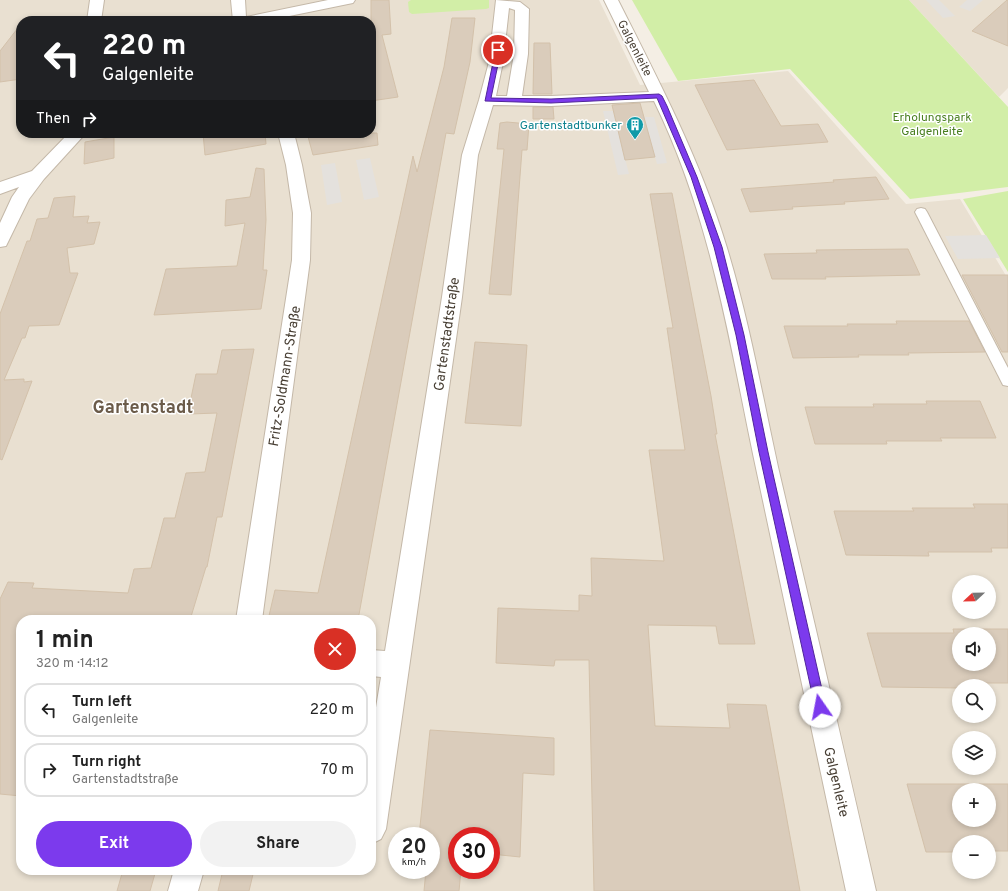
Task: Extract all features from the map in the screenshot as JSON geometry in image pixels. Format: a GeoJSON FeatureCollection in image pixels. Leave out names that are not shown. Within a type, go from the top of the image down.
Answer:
{"type":"FeatureCollection","features":[{"type":"Feature","properties":{"kind":"street"},"geometry":{"type":"LineString","coordinates":[[95,16],[97,0]]}},
{"type":"Feature","properties":{"kind":"street"},"geometry":{"type":"LineString","coordinates":[[238,0],[240,16]]}},
{"type":"Feature","properties":{"kind":"street"},"geometry":{"type":"LineString","coordinates":[[266,16],[328,1],[348,0]]}},
{"type":"Feature","properties":{"kind":"street","name":"Galgenleite"},"geometry":{"type":"LineString","coordinates":[[611,0],[659,96],[684,151],[718,247],[740,335],[764,452],[861,891]]}},
{"type":"Feature","properties":{"kind":"street","name":"Gartenstadtstraße"},"geometry":{"type":"LineString","coordinates":[[376,760],[383,664],[452,298],[470,155],[487,100],[496,62],[503,2],[514,4],[522,9],[521,54],[514,101]]}},
{"type":"Feature","properties":{"kind":"street","name":"Galgenleite"},"geometry":{"type":"LineString","coordinates":[[487,100],[551,101],[659,96]]}},
{"type":"Feature","properties":{"kind":"street"},"geometry":{"type":"LineString","coordinates":[[0,241],[21,197],[38,175],[73,138]]}},
{"type":"Feature","properties":{"kind":"street","name":"Fritz-Soldmann-Straße"},"geometry":{"type":"LineString","coordinates":[[250,615],[273,446],[295,308],[300,260],[302,213],[294,165],[287,138]]}},
{"type":"Feature","properties":{"kind":"street"},"geometry":{"type":"LineString","coordinates":[[0,188],[38,175]]}},
{"type":"Feature","properties":{"kind":"street"},"geometry":{"type":"LineString","coordinates":[[183,891],[188,875]]}},
{"type":"Feature","properties":{"kind":"lane"},"geometry":{"type":"LineString","coordinates":[[921,212],[1008,381]]}},
{"type":"Feature","properties":{"kind":"shaded area"},"geometry":{"type":"Polygon","coordinates":[[[0,0],[599,0],[640,85],[788,71],[906,204],[960,199],[1008,279],[1008,891],[0,891],[0,0]]]}},
{"type":"Feature","properties":{"kind":"shaded area"},"geometry":{"type":"Polygon","coordinates":[[[909,0],[1008,0],[1008,88],[999,97],[909,0]]]}},
{"type":"Feature","properties":{"kind":"shaded area"},"geometry":{"type":"Polygon","coordinates":[[[926,0],[939,0],[955,16],[943,18],[926,0]]]}},
{"type":"Feature","properties":{"kind":"shaded area"},"geometry":{"type":"Polygon","coordinates":[[[967,0],[983,0],[970,11],[959,7],[967,0]]]}},
{"type":"Feature","properties":{"kind":"shaded area"},"geometry":{"type":"Polygon","coordinates":[[[603,111],[613,111],[629,174],[618,175],[603,111]]]}},
{"type":"Feature","properties":{"kind":"shaded area"},"geometry":{"type":"Polygon","coordinates":[[[644,117],[654,117],[667,163],[657,164],[644,117]]]}},
{"type":"Feature","properties":{"kind":"shaded area"},"geometry":{"type":"Polygon","coordinates":[[[370,158],[379,197],[364,200],[356,160],[370,158]]]}},
{"type":"Feature","properties":{"kind":"shaded area"},"geometry":{"type":"Polygon","coordinates":[[[335,163],[342,202],[327,205],[321,165],[335,163]]]}},
{"type":"Feature","properties":{"kind":"shaded area"},"geometry":{"type":"Polygon","coordinates":[[[986,235],[1000,258],[958,259],[945,236],[986,235]]]}},
{"type":"Feature","properties":{"kind":"green space"},"geometry":{"type":"Polygon","coordinates":[[[411,0],[489,0],[489,8],[412,14],[409,12],[408,2],[411,0]]]}},
{"type":"Feature","properties":{"kind":"green space","name":"Erholungspark Galgenleite"},"geometry":{"type":"Polygon","coordinates":[[[632,0],[909,0],[1008,107],[1008,187],[910,199],[790,69],[678,81],[632,0]]]}},
{"type":"Feature","properties":{"kind":"green space"},"geometry":{"type":"Polygon","coordinates":[[[1008,191],[1008,272],[963,199],[1008,191]]]}},
{"type":"Feature","properties":{"kind":"building"},"geometry":{"type":"Polygon","coordinates":[[[371,0],[389,0],[391,34],[382,35],[398,97],[376,100],[376,16],[371,16],[371,0]]]}},
{"type":"Feature","properties":{"kind":"building"},"geometry":{"type":"Polygon","coordinates":[[[1007,0],[1008,46],[972,31],[1007,0]]]}},
{"type":"Feature","properties":{"kind":"building"},"geometry":{"type":"Polygon","coordinates":[[[452,18],[475,18],[470,62],[454,134],[446,133],[359,615],[269,615],[275,590],[318,593],[413,156],[417,172],[444,67],[452,18]]]}},
{"type":"Feature","properties":{"kind":"building"},"geometry":{"type":"Polygon","coordinates":[[[16,30],[16,80],[0,82],[0,51],[16,30]]]}},
{"type":"Feature","properties":{"kind":"building"},"geometry":{"type":"Polygon","coordinates":[[[534,43],[550,43],[552,94],[533,94],[534,43]]]}},
{"type":"Feature","properties":{"kind":"building"},"geometry":{"type":"Polygon","coordinates":[[[754,80],[781,126],[818,124],[828,142],[727,150],[695,85],[754,80]]]}},
{"type":"Feature","properties":{"kind":"building","name":"Gartenstadtbunker"},"geometry":{"type":"Polygon","coordinates":[[[640,103],[655,157],[625,160],[612,105],[640,103]]]}},
{"type":"Feature","properties":{"kind":"building"},"geometry":{"type":"Polygon","coordinates":[[[533,107],[553,107],[554,119],[533,119],[533,107]]]}},
{"type":"Feature","properties":{"kind":"building"},"geometry":{"type":"Polygon","coordinates":[[[507,122],[529,124],[527,150],[522,150],[511,295],[489,294],[504,149],[497,149],[500,123],[507,122]]]}},
{"type":"Feature","properties":{"kind":"building"},"geometry":{"type":"Polygon","coordinates":[[[377,133],[378,145],[313,155],[308,138],[376,138],[377,133]]]}},
{"type":"Feature","properties":{"kind":"building"},"geometry":{"type":"Polygon","coordinates":[[[114,138],[114,158],[84,164],[85,142],[114,138]]]}},
{"type":"Feature","properties":{"kind":"building"},"geometry":{"type":"Polygon","coordinates":[[[203,138],[265,138],[266,144],[205,155],[203,138]]]}},
{"type":"Feature","properties":{"kind":"building"},"geometry":{"type":"Polygon","coordinates":[[[256,168],[264,169],[266,220],[263,270],[267,270],[261,309],[154,315],[166,269],[237,266],[245,223],[225,226],[226,200],[250,197],[256,168]]]}},
{"type":"Feature","properties":{"kind":"building"},"geometry":{"type":"Polygon","coordinates":[[[876,177],[889,199],[844,202],[845,204],[792,207],[793,209],[750,212],[741,189],[834,182],[833,180],[876,177]]]}},
{"type":"Feature","properties":{"kind":"building"},"geometry":{"type":"Polygon","coordinates":[[[672,193],[711,396],[717,434],[715,434],[755,644],[719,644],[716,626],[648,625],[655,726],[730,728],[727,704],[766,705],[800,891],[594,891],[589,660],[555,660],[554,666],[496,663],[498,608],[579,611],[579,595],[592,596],[591,558],[664,561],[649,450],[685,450],[667,328],[673,328],[650,194],[672,193]]]}},
{"type":"Feature","properties":{"kind":"building"},"geometry":{"type":"Polygon","coordinates":[[[75,196],[73,217],[89,216],[87,223],[100,222],[94,244],[67,248],[70,273],[78,273],[59,325],[29,326],[25,338],[22,338],[4,380],[24,379],[24,382],[32,381],[2,460],[0,459],[0,314],[27,241],[30,241],[37,219],[48,218],[54,198],[75,196]]]}},
{"type":"Feature","properties":{"kind":"building"},"geometry":{"type":"Polygon","coordinates":[[[908,249],[920,275],[825,277],[826,279],[772,279],[764,254],[817,253],[816,250],[908,249]]]}},
{"type":"Feature","properties":{"kind":"building"},"geometry":{"type":"Polygon","coordinates":[[[962,275],[1008,275],[1008,352],[1002,352],[962,275]]]}},
{"type":"Feature","properties":{"kind":"building"},"geometry":{"type":"Polygon","coordinates":[[[896,321],[969,321],[985,352],[908,353],[909,355],[858,355],[859,357],[793,358],[784,326],[897,324],[896,321]]]}},
{"type":"Feature","properties":{"kind":"building"},"geometry":{"type":"Polygon","coordinates":[[[475,342],[527,345],[521,426],[465,423],[475,342]]]}},
{"type":"Feature","properties":{"kind":"building"},"geometry":{"type":"Polygon","coordinates":[[[254,349],[222,517],[217,517],[207,567],[192,615],[16,615],[16,796],[0,794],[0,599],[8,582],[34,583],[32,588],[128,593],[134,569],[151,568],[164,518],[175,518],[186,473],[205,472],[217,413],[190,414],[193,403],[190,403],[196,374],[217,374],[222,350],[254,349]]]}},
{"type":"Feature","properties":{"kind":"building"},"geometry":{"type":"Polygon","coordinates":[[[926,401],[980,401],[996,438],[940,438],[942,441],[886,441],[887,444],[815,444],[805,407],[874,407],[873,404],[927,404],[926,401]]]}},
{"type":"Feature","properties":{"kind":"building"},"geometry":{"type":"Polygon","coordinates":[[[973,504],[1008,504],[1008,548],[991,548],[992,552],[928,552],[929,556],[846,555],[834,511],[914,511],[912,508],[975,508],[973,504]]]}},
{"type":"Feature","properties":{"kind":"building"},"geometry":{"type":"Polygon","coordinates":[[[996,629],[1008,629],[1008,683],[996,683],[996,679],[952,679],[952,688],[882,687],[867,633],[952,633],[952,671],[996,671],[996,629]]]}},
{"type":"Feature","properties":{"kind":"building"},"geometry":{"type":"Polygon","coordinates":[[[430,730],[554,738],[554,775],[523,773],[520,857],[500,855],[500,827],[448,827],[448,879],[460,879],[459,891],[424,891],[425,879],[440,879],[440,827],[420,827],[430,730]]]}},
{"type":"Feature","properties":{"kind":"building"},"geometry":{"type":"Polygon","coordinates":[[[907,784],[952,784],[952,827],[996,827],[996,784],[1008,784],[1008,851],[996,851],[996,835],[952,835],[952,852],[926,852],[907,784]]]}},
{"type":"Feature","properties":{"kind":"building"},"geometry":{"type":"Polygon","coordinates":[[[122,875],[155,875],[150,891],[117,891],[122,875]]]}},
{"type":"Feature","properties":{"kind":"building"},"geometry":{"type":"Polygon","coordinates":[[[222,875],[253,875],[249,891],[218,891],[222,875]]]}},
{"type":"Feature","properties":{"kind":"place","name":"Gartenstadtbunker"},"geometry":{"type":"Point","coordinates":[635,140]}},
{"type":"Feature","properties":{"kind":"district","name":"Gartenstadt"},"geometry":{"type":"Point","coordinates":[143,407]}},
{"type":"Feature","properties":{"kind":"route"},"geometry":{"type":"LineString","coordinates":[[498,50],[487,100],[551,101],[659,96],[669,116],[694,177],[718,247],[740,335],[820,707]]}}]}
